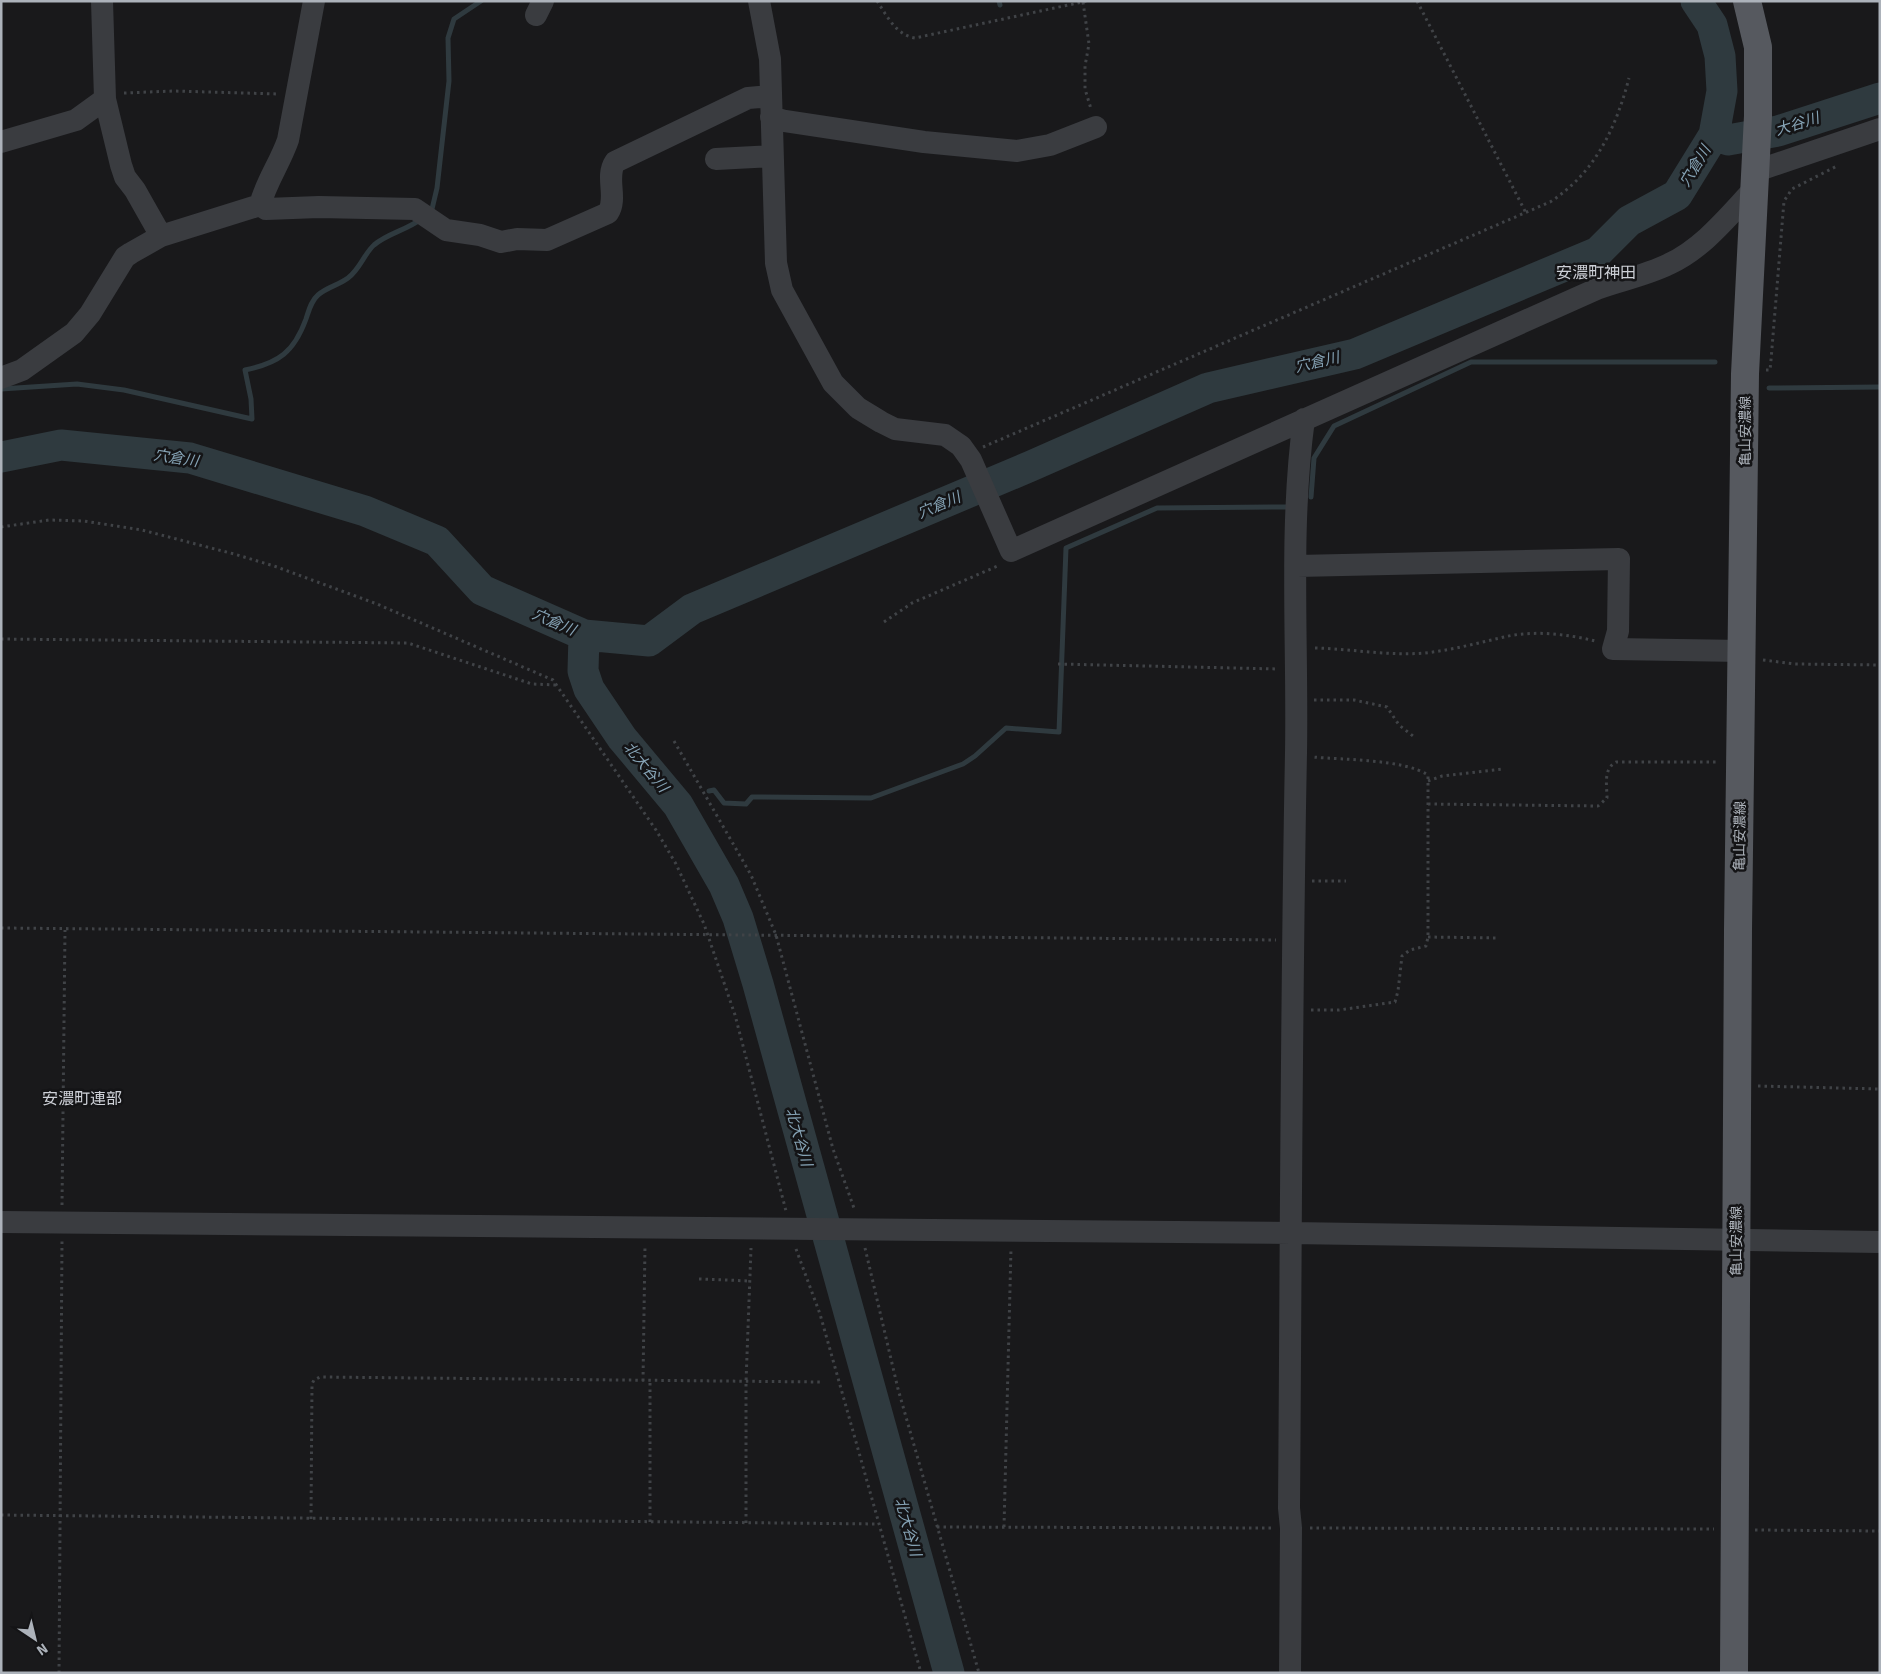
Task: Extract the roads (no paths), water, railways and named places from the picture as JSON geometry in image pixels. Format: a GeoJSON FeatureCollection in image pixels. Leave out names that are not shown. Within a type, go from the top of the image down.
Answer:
{"type":"FeatureCollection","features":[{"type":"Feature","properties":{"kind":"main road","name":"亀山安濃線"},"geometry":{"type":"LineString","coordinates":[[1734,1673],[1736,1241],[1746,367],[1758,116],[1758,47],[1747,1]]}},
{"type":"Feature","properties":{"kind":"street"},"geometry":{"type":"LineString","coordinates":[[102,1],[105,99],[124,177],[135,190],[161,236]]}},
{"type":"Feature","properties":{"kind":"street"},"geometry":{"type":"LineString","coordinates":[[260,205],[266,184],[283,156],[288,140],[314,1]]}},
{"type":"Feature","properties":{"kind":"street"},"geometry":{"type":"LineString","coordinates":[[759,1],[770,60],[772,156],[778,278],[805,335],[833,383],[858,408],[895,429],[945,434],[961,446],[968,457],[1011,551],[1599,288],[1668,265],[1686,255],[1704,240],[1756,173],[1880,129]]}},
{"type":"Feature","properties":{"kind":"street"},"geometry":{"type":"LineString","coordinates":[[1,378],[22,370],[74,333],[90,314],[125,257],[161,236],[260,205],[266,208],[415,209],[446,230],[480,235],[496,242],[517,239],[547,240],[608,213],[612,203],[611,170],[615,162],[748,98],[771,106],[785,121],[924,142],[1017,151],[1050,145],[1096,127]]}},
{"type":"Feature","properties":{"kind":"street"},"geometry":{"type":"LineString","coordinates":[[1,142],[76,120],[105,99]]}},
{"type":"Feature","properties":{"kind":"street"},"geometry":{"type":"LineString","coordinates":[[716,159],[772,156]]}},
{"type":"Feature","properties":{"kind":"street"},"geometry":{"type":"LineString","coordinates":[[1290,1673],[1292,940],[1297,700],[1297,566],[1300,452],[1304,419]]}},
{"type":"Feature","properties":{"kind":"street"},"geometry":{"type":"LineString","coordinates":[[1297,566],[1619,559],[1618,631],[1613,648],[1743,654]]}},
{"type":"Feature","properties":{"kind":"street"},"geometry":{"type":"LineString","coordinates":[[1,1222],[752,1230],[858,1229],[1880,1242]]}},
{"type":"Feature","properties":{"kind":"waterway"},"geometry":{"type":"LineString","coordinates":[[432,209],[437,188],[449,81],[448,38],[454,19],[481,1]]}},
{"type":"Feature","properties":{"kind":"waterway"},"geometry":{"type":"LineString","coordinates":[[999,1],[1000,5]]}},
{"type":"Feature","properties":{"kind":"waterway","name":"穴倉川"},"geometry":{"type":"LineString","coordinates":[[1,457],[61,445],[190,458],[365,511],[437,541],[482,590],[584,635],[649,641],[692,609],[1031,466],[1208,388],[1355,354],[1598,252],[1629,221],[1677,195],[1714,135],[1722,91],[1720,56],[1712,25],[1696,1]]}},
{"type":"Feature","properties":{"kind":"waterway","name":"大谷川"},"geometry":{"type":"LineString","coordinates":[[1714,135],[1728,140],[1778,131],[1880,98]]}},
{"type":"Feature","properties":{"kind":"waterway"},"geometry":{"type":"LineString","coordinates":[[1,389],[77,384],[124,390],[252,419],[251,399],[245,370],[267,364],[284,354],[296,340],[312,303],[318,295],[352,274],[379,241],[421,219]]}},
{"type":"Feature","properties":{"kind":"waterway"},"geometry":{"type":"LineString","coordinates":[[1311,497],[1314,458],[1334,426],[1471,362],[1715,362]]}},
{"type":"Feature","properties":{"kind":"waterway"},"geometry":{"type":"LineString","coordinates":[[1769,388],[1880,387]]}},
{"type":"Feature","properties":{"kind":"waterway"},"geometry":{"type":"LineString","coordinates":[[709,791],[714,790],[724,803],[746,804],[752,797],[871,798],[963,764],[975,756],[1006,728],[1059,732],[1066,548],[1157,508],[1286,507]]}},
{"type":"Feature","properties":{"kind":"waterway","name":"北大谷川"},"geometry":{"type":"LineString","coordinates":[[584,635],[583,671],[589,689],[622,738],[678,805],[724,885],[738,918],[949,1673]]}},
{"type":"Feature","properties":{"kind":"district","name":"安濃町神田"},"geometry":{"type":"Point","coordinates":[1596,273]}},
{"type":"Feature","properties":{"kind":"district","name":"安濃町連部"},"geometry":{"type":"Point","coordinates":[82,1099]}}]}
